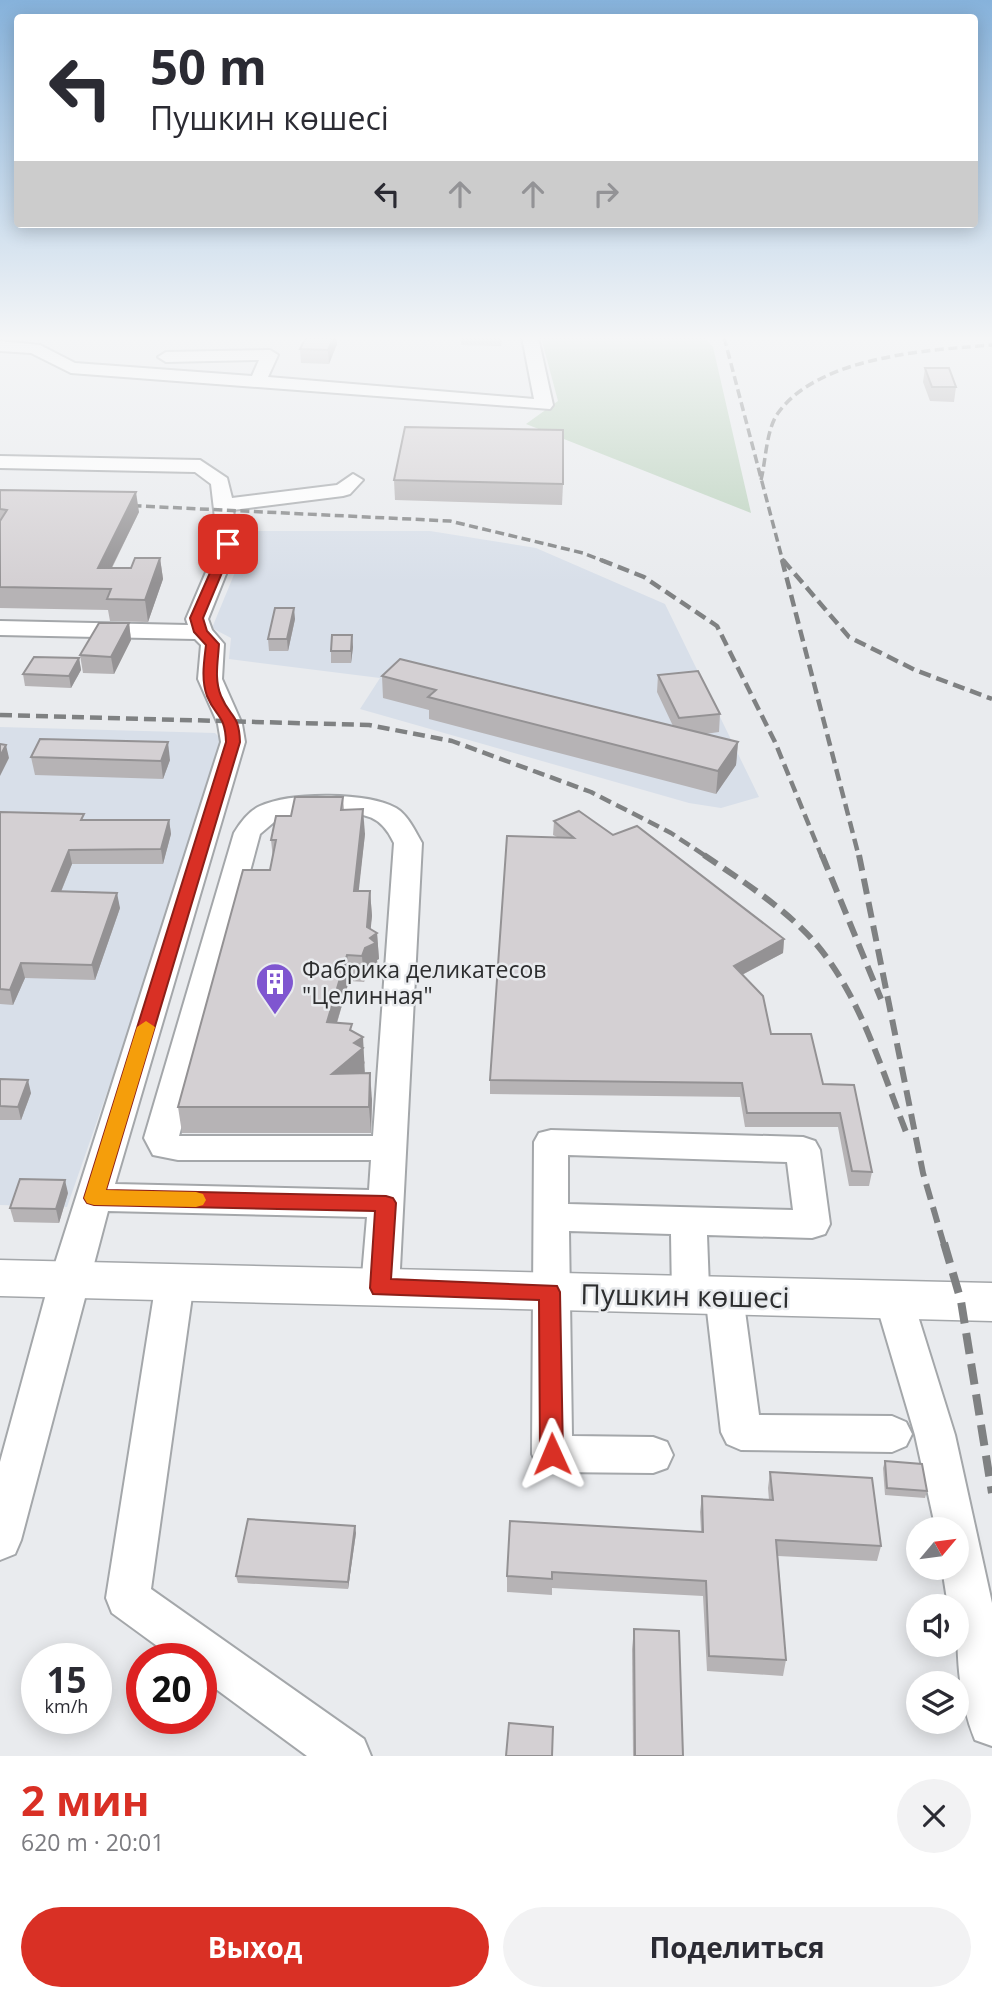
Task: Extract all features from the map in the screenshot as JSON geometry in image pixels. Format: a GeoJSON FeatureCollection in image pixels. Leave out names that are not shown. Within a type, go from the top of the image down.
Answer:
{"type":"FeatureCollection","features":[{"type":"Feature","properties":{"kind":"main road","name":"Пушкин көшесі"},"geometry":{"type":"LineString","coordinates":[[0,1278],[992,1302]]}},
{"type":"Feature","properties":{"kind":"street"},"geometry":{"type":"LineString","coordinates":[[0,462],[200,467],[220,482],[228,544],[197,618],[201,632],[213,644],[209,680],[223,711],[232,722],[233,742],[69,1279],[0,1540]]}},
{"type":"Feature","properties":{"kind":"street"},"geometry":{"type":"LineString","coordinates":[[223,505],[343,490],[353,480]]}},
{"type":"Feature","properties":{"kind":"street"},"geometry":{"type":"LineString","coordinates":[[0,628],[201,632]]}},
{"type":"Feature","properties":{"kind":"street"},"geometry":{"type":"LineString","coordinates":[[380,1288],[386,1203],[408,842],[400,826],[385,812],[368,807],[291,806],[271,812],[257,821],[247,833],[160,1138],[165,1146],[178,1148],[389,1148]]}},
{"type":"Feature","properties":{"kind":"street"},"geometry":{"type":"LineString","coordinates":[[550,1217],[812,1224],[803,1150],[551,1142],[550,1217],[550,1292],[552,1454],[653,1455]]}},
{"type":"Feature","properties":{"kind":"street"},"geometry":{"type":"LineString","coordinates":[[94,1198],[386,1203]]}},
{"type":"Feature","properties":{"kind":"street"},"geometry":{"type":"LineString","coordinates":[[688,1221],[741,1432],[892,1434]]}},
{"type":"Feature","properties":{"kind":"street"},"geometry":{"type":"LineString","coordinates":[[175,1282],[128,1598],[347,1756]]}},
{"type":"Feature","properties":{"kind":"street"},"geometry":{"type":"LineString","coordinates":[[894,1300],[935,1435],[954,1517]]}},
{"type":"Feature","properties":{"kind":"street"},"geometry":{"type":"LineString","coordinates":[[966,1580],[992,1723]]}},
{"type":"Feature","properties":{"kind":"shaded area"},"geometry":{"type":"Polygon","coordinates":[[[252,531],[430,531],[536,548],[665,604],[759,797],[721,808],[689,803],[360,709],[380,678],[229,659],[231,638],[212,628],[252,531]]]}},
{"type":"Feature","properties":{"kind":"shaded area"},"geometry":{"type":"Polygon","coordinates":[[[0,727],[215,733],[228,746],[67,1207],[0,1205],[0,727]]]}},
{"type":"Feature","properties":{"kind":"green space"},"geometry":{"type":"Polygon","coordinates":[[[533,419],[729,419],[751,513],[526,424],[533,419]]]}},
{"type":"Feature","properties":{"kind":"building"},"geometry":{"type":"Polygon","coordinates":[[[405,427],[563,430],[563,484],[394,480],[405,427]]]}},
{"type":"Feature","properties":{"kind":"building"},"geometry":{"type":"Polygon","coordinates":[[[0,490],[136,492],[98,568],[131,568],[135,558],[160,558],[145,600],[107,599],[111,589],[0,587],[0,521],[7,510],[0,509],[0,490]]]}},
{"type":"Feature","properties":{"kind":"building"},"geometry":{"type":"Polygon","coordinates":[[[275,608],[294,608],[287,639],[268,639],[275,608]]]}},
{"type":"Feature","properties":{"kind":"building"},"geometry":{"type":"Polygon","coordinates":[[[99,623],[129,623],[111,657],[80,655],[99,623]]]}},
{"type":"Feature","properties":{"kind":"building"},"geometry":{"type":"Polygon","coordinates":[[[332,635],[352,635],[351,651],[331,651],[332,635]]]}},
{"type":"Feature","properties":{"kind":"building"},"geometry":{"type":"Polygon","coordinates":[[[34,657],[79,658],[69,676],[23,674],[34,657]]]}},
{"type":"Feature","properties":{"kind":"building"},"geometry":{"type":"Polygon","coordinates":[[[400,659],[738,742],[718,771],[428,697],[436,690],[382,676],[400,659]]]}},
{"type":"Feature","properties":{"kind":"building"},"geometry":{"type":"Polygon","coordinates":[[[698,671],[720,714],[679,718],[658,675],[698,671]]]}},
{"type":"Feature","properties":{"kind":"building"},"geometry":{"type":"Polygon","coordinates":[[[40,739],[168,742],[161,761],[31,757],[40,739]]]}},
{"type":"Feature","properties":{"kind":"building"},"geometry":{"type":"Polygon","coordinates":[[[0,744],[6,745],[0,756],[0,744]]]}},
{"type":"Feature","properties":{"kind":"building","name":"Фабрика деликатесов \"Целинная\""},"geometry":{"type":"Polygon","coordinates":[[[295,797],[343,797],[341,810],[363,809],[354,891],[370,891],[367,927],[377,933],[370,938],[376,943],[365,948],[362,956],[347,955],[327,1022],[352,1024],[350,1030],[363,1037],[354,1043],[363,1048],[332,1074],[370,1073],[369,1107],[178,1107],[243,870],[270,870],[276,840],[271,840],[276,816],[291,816],[295,797]]]}},
{"type":"Feature","properties":{"kind":"building"},"geometry":{"type":"Polygon","coordinates":[[[579,811],[613,835],[637,826],[784,939],[734,966],[763,996],[771,1034],[811,1034],[823,1084],[854,1085],[872,1172],[852,1171],[840,1113],[747,1113],[742,1083],[490,1080],[507,836],[574,838],[554,821],[579,811]]]}},
{"type":"Feature","properties":{"kind":"building"},"geometry":{"type":"Polygon","coordinates":[[[0,812],[84,814],[81,820],[169,820],[161,849],[69,850],[52,891],[117,893],[92,965],[21,963],[10,990],[0,989],[0,812]]]}},
{"type":"Feature","properties":{"kind":"building"},"geometry":{"type":"Polygon","coordinates":[[[0,1079],[28,1080],[18,1107],[0,1106],[0,1079]]]}},
{"type":"Feature","properties":{"kind":"building"},"geometry":{"type":"Polygon","coordinates":[[[20,1179],[65,1180],[56,1209],[10,1208],[20,1179]]]}},
{"type":"Feature","properties":{"kind":"building"},"geometry":{"type":"Polygon","coordinates":[[[885,1461],[922,1464],[927,1491],[887,1488],[885,1461]]]}},
{"type":"Feature","properties":{"kind":"building"},"geometry":{"type":"Polygon","coordinates":[[[770,1472],[872,1478],[881,1546],[776,1540],[786,1660],[709,1656],[706,1581],[552,1572],[552,1579],[507,1576],[510,1521],[703,1532],[702,1496],[773,1500],[770,1472]]]}},
{"type":"Feature","properties":{"kind":"building"},"geometry":{"type":"Polygon","coordinates":[[[248,1519],[355,1526],[348,1582],[236,1576],[248,1519]]]}},
{"type":"Feature","properties":{"kind":"building"},"geometry":{"type":"Polygon","coordinates":[[[634,1629],[679,1631],[683,1756],[635,1756],[634,1629]]]}},
{"type":"Feature","properties":{"kind":"building"},"geometry":{"type":"Polygon","coordinates":[[[509,1723],[553,1727],[552,1756],[506,1756],[509,1723]]]}},
{"type":"Feature","properties":{"kind":"railway"},"geometry":{"type":"LineString","coordinates":[[745,419],[761,479]]}},
{"type":"Feature","properties":{"kind":"railway"},"geometry":{"type":"LineString","coordinates":[[761,479],[775,419]]}},
{"type":"Feature","properties":{"kind":"railway"},"geometry":{"type":"LineString","coordinates":[[761,479],[782,559]]}},
{"type":"Feature","properties":{"kind":"railway"},"geometry":{"type":"LineString","coordinates":[[119,505],[450,521],[583,553],[606,562]]}},
{"type":"Feature","properties":{"kind":"railway"},"geometry":{"type":"LineString","coordinates":[[601,560],[644,577],[717,626],[775,742],[822,857]]}},
{"type":"Feature","properties":{"kind":"railway"},"geometry":{"type":"LineString","coordinates":[[782,560],[859,857]]}},
{"type":"Feature","properties":{"kind":"railway"},"geometry":{"type":"LineString","coordinates":[[783,560],[849,637],[915,670],[992,699]]}},
{"type":"Feature","properties":{"kind":"railway"},"geometry":{"type":"LineString","coordinates":[[0,715],[369,725],[452,741],[591,792],[671,833],[704,855]]}},
{"type":"Feature","properties":{"kind":"railway"},"geometry":{"type":"LineString","coordinates":[[704,855],[764,896],[792,920],[833,966],[870,1037],[908,1137]]}},
{"type":"Feature","properties":{"kind":"railway"},"geometry":{"type":"LineString","coordinates":[[822,855],[881,999]]}},
{"type":"Feature","properties":{"kind":"railway"},"geometry":{"type":"LineString","coordinates":[[859,855],[923,1173],[944,1245]]}},
{"type":"Feature","properties":{"kind":"railway"},"geometry":{"type":"LineString","coordinates":[[944,1243],[961,1301],[992,1493]]}},
{"type":"Feature","properties":{"kind":"slow traffic"},"geometry":{"type":"LineString","coordinates":[[146,1027],[94,1198],[196,1200]]}},
{"type":"Feature","properties":{"kind":"place","name":"Фабрика деликатесов \"Целинная\""},"geometry":{"type":"Point","coordinates":[275,1016]}},
{"type":"Feature","properties":{"kind":"route"},"geometry":{"type":"LineString","coordinates":[[228,544],[197,618],[201,632],[213,644],[209,680],[215,698],[232,722],[233,742],[94,1198],[386,1203],[380,1288],[550,1292],[552,1454]]}}]}
